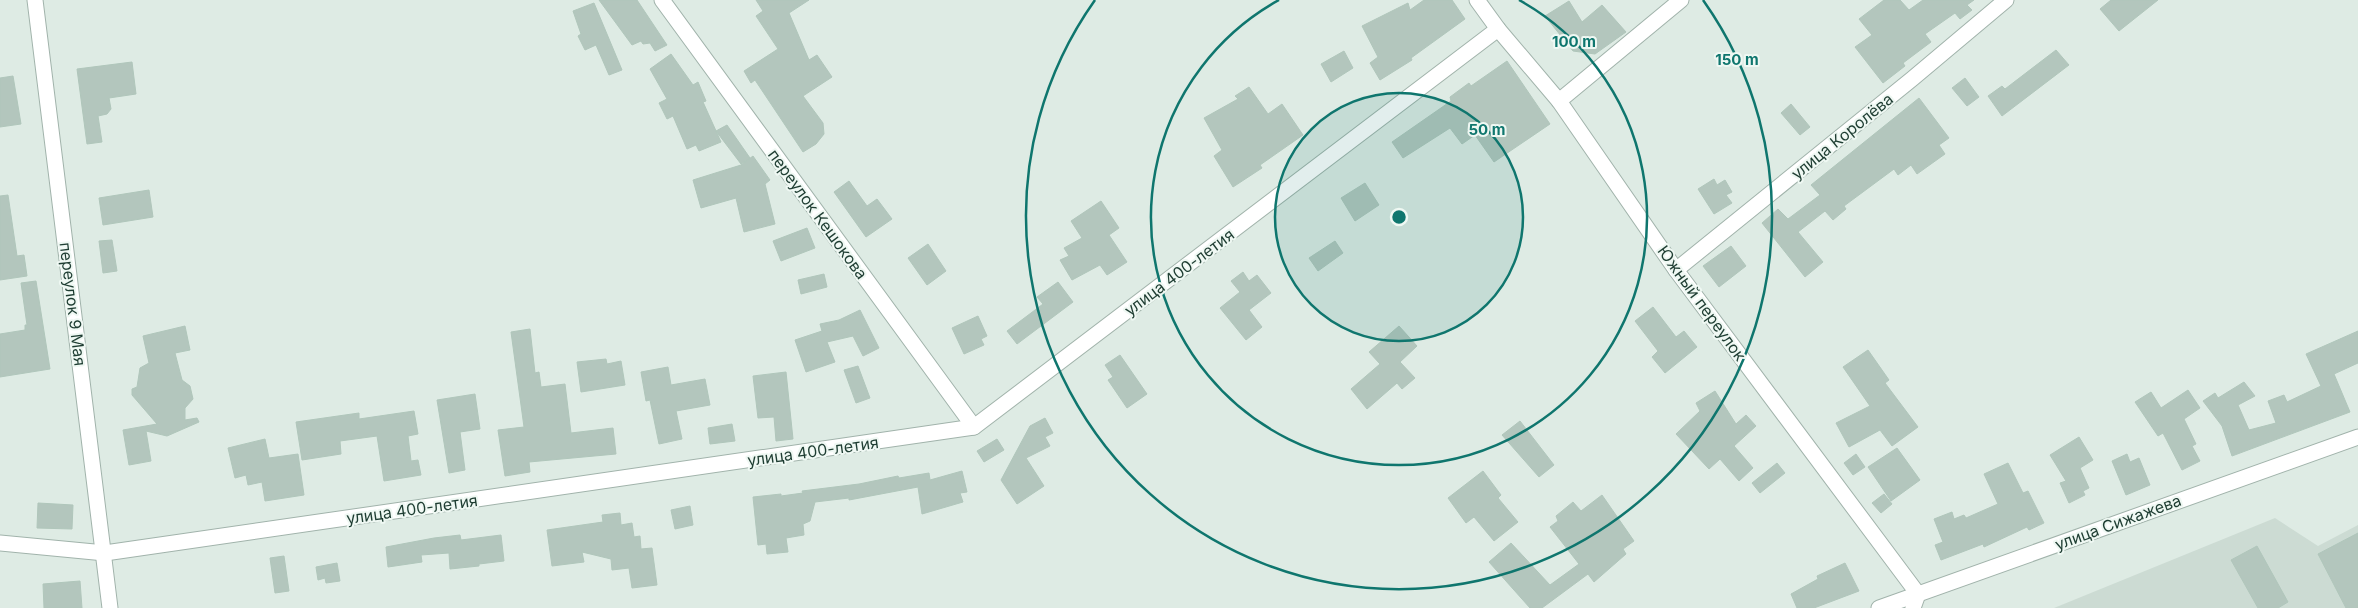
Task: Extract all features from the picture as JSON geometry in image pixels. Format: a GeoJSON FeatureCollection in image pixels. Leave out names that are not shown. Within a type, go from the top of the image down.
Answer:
{"type":"FeatureCollection","features":[{"type":"Feature","properties":{"kind":"street","name":"переулок 9 Мая"},"geometry":{"type":"LineString","coordinates":[[35,0],[105,553],[110,608]]}},
{"type":"Feature","properties":{"kind":"street","name":"переулок Кешокова"},"geometry":{"type":"LineString","coordinates":[[662,0],[974,427]]}},
{"type":"Feature","properties":{"kind":"street","name":"Южный переулок"},"geometry":{"type":"LineString","coordinates":[[1477,0],[1498,29],[1559,102],[1676,270],[1916,601]]}},
{"type":"Feature","properties":{"kind":"street"},"geometry":{"type":"LineString","coordinates":[[1559,102],[1681,0]]}},
{"type":"Feature","properties":{"kind":"street","name":"улица Королёва"},"geometry":{"type":"LineString","coordinates":[[1676,270],[1912,79],[2006,0]]}},
{"type":"Feature","properties":{"kind":"street","name":"улица 400-летия"},"geometry":{"type":"LineString","coordinates":[[0,543],[105,553],[974,427],[1498,29]]}},
{"type":"Feature","properties":{"kind":"street","name":"улица Сижажева"},"geometry":{"type":"LineString","coordinates":[[1879,608],[1916,601],[2358,437]]}},
{"type":"Feature","properties":{"kind":"shaded area"},"geometry":{"type":"Polygon","coordinates":[[[2275,518],[2318,546],[2358,525],[2358,608],[2054,608],[2275,518]]]}},
{"type":"Feature","properties":{"kind":"building"},"geometry":{"type":"Polygon","coordinates":[[[599,0],[637,0],[667,45],[655,51],[650,43],[643,44],[641,41],[632,45],[599,0]]]}},
{"type":"Feature","properties":{"kind":"building"},"geometry":{"type":"Polygon","coordinates":[[[756,0],[809,0],[789,13],[809,60],[817,55],[832,77],[803,96],[823,123],[824,134],[816,144],[803,152],[755,80],[751,83],[744,71],[778,49],[756,16],[763,11],[756,0]]]}},
{"type":"Feature","properties":{"kind":"building"},"geometry":{"type":"Polygon","coordinates":[[[1424,0],[1452,0],[1465,19],[1411,58],[1412,60],[1380,80],[1370,63],[1378,57],[1362,26],[1408,3],[1410,10],[1424,0]]]}},
{"type":"Feature","properties":{"kind":"building"},"geometry":{"type":"Polygon","coordinates":[[[1884,0],[1900,0],[1909,10],[1923,0],[1974,0],[1967,5],[1972,10],[1960,19],[1955,13],[1925,34],[1931,42],[1903,63],[1905,66],[1883,83],[1855,47],[1872,35],[1859,19],[1884,0]]]}},
{"type":"Feature","properties":{"kind":"building"},"geometry":{"type":"Polygon","coordinates":[[[2111,0],[2158,0],[2119,31],[2100,9],[2111,0]]]}},
{"type":"Feature","properties":{"kind":"building"},"geometry":{"type":"Polygon","coordinates":[[[1569,1],[1582,22],[1602,5],[1626,32],[1595,54],[1573,51],[1545,16],[1569,1]]]}},
{"type":"Feature","properties":{"kind":"building"},"geometry":{"type":"Polygon","coordinates":[[[594,3],[622,70],[609,75],[596,45],[585,50],[578,36],[581,34],[573,11],[594,3]]]}},
{"type":"Feature","properties":{"kind":"building"},"geometry":{"type":"Polygon","coordinates":[[[2056,50],[2069,65],[2002,116],[1988,96],[2002,86],[2005,89],[2056,50]]]}},
{"type":"Feature","properties":{"kind":"building"},"geometry":{"type":"Polygon","coordinates":[[[1344,51],[1353,68],[1331,82],[1321,64],[1344,51]]]}},
{"type":"Feature","properties":{"kind":"building"},"geometry":{"type":"Polygon","coordinates":[[[671,54],[693,85],[698,82],[706,101],[703,102],[721,142],[699,151],[696,145],[687,149],[673,116],[667,119],[659,103],[667,99],[650,69],[671,54]]]}},
{"type":"Feature","properties":{"kind":"building"},"geometry":{"type":"Polygon","coordinates":[[[1507,61],[1550,124],[1494,162],[1475,135],[1462,144],[1450,128],[1403,158],[1392,142],[1451,101],[1450,97],[1469,83],[1471,86],[1507,61]]]}},
{"type":"Feature","properties":{"kind":"building"},"geometry":{"type":"Polygon","coordinates":[[[132,62],[136,94],[109,98],[111,109],[107,114],[98,116],[102,142],[87,144],[77,69],[132,62]]]}},
{"type":"Feature","properties":{"kind":"building"},"geometry":{"type":"Polygon","coordinates":[[[13,76],[21,124],[0,127],[0,78],[13,76]]]}},
{"type":"Feature","properties":{"kind":"building"},"geometry":{"type":"Polygon","coordinates":[[[1965,78],[1979,97],[1967,106],[1952,88],[1965,78]]]}},
{"type":"Feature","properties":{"kind":"building"},"geometry":{"type":"Polygon","coordinates":[[[1249,87],[1268,114],[1282,104],[1303,135],[1260,165],[1262,168],[1233,187],[1214,156],[1222,150],[1204,118],[1238,99],[1235,96],[1249,87]]]}},
{"type":"Feature","properties":{"kind":"building"},"geometry":{"type":"Polygon","coordinates":[[[1919,98],[1949,138],[1939,145],[1945,154],[1917,174],[1911,165],[1898,175],[1894,169],[1844,206],[1846,209],[1833,220],[1825,211],[1798,232],[1823,262],[1805,277],[1762,223],[1778,209],[1788,219],[1820,195],[1811,185],[1919,98]]]}},
{"type":"Feature","properties":{"kind":"building"},"geometry":{"type":"Polygon","coordinates":[[[1791,104],[1810,127],[1800,135],[1781,113],[1791,104]]]}},
{"type":"Feature","properties":{"kind":"building"},"geometry":{"type":"Polygon","coordinates":[[[727,125],[750,158],[741,164],[716,131],[727,125]]]}},
{"type":"Feature","properties":{"kind":"building"},"geometry":{"type":"Polygon","coordinates":[[[753,156],[770,180],[765,184],[775,224],[744,232],[736,198],[701,208],[693,180],[741,165],[753,156]]]}},
{"type":"Feature","properties":{"kind":"building"},"geometry":{"type":"Polygon","coordinates":[[[1714,179],[1717,185],[1725,180],[1732,192],[1726,195],[1732,203],[1714,214],[1698,189],[1714,179]]]}},
{"type":"Feature","properties":{"kind":"building"},"geometry":{"type":"Polygon","coordinates":[[[849,181],[867,206],[877,199],[892,219],[866,237],[834,192],[849,181]]]}},
{"type":"Feature","properties":{"kind":"building"},"geometry":{"type":"Polygon","coordinates":[[[1365,183],[1379,205],[1355,221],[1341,198],[1365,183]]]}},
{"type":"Feature","properties":{"kind":"building"},"geometry":{"type":"Polygon","coordinates":[[[149,190],[153,217],[103,225],[99,198],[149,190]]]}},
{"type":"Feature","properties":{"kind":"building"},"geometry":{"type":"Polygon","coordinates":[[[8,195],[17,256],[24,255],[27,276],[0,280],[0,196],[8,195]]]}},
{"type":"Feature","properties":{"kind":"building"},"geometry":{"type":"Polygon","coordinates":[[[1101,201],[1119,228],[1109,235],[1127,262],[1107,275],[1100,265],[1072,280],[1060,260],[1069,256],[1064,248],[1082,238],[1071,221],[1101,201]]]}},
{"type":"Feature","properties":{"kind":"building"},"geometry":{"type":"Polygon","coordinates":[[[807,228],[815,248],[781,261],[773,241],[807,228]]]}},
{"type":"Feature","properties":{"kind":"building"},"geometry":{"type":"Polygon","coordinates":[[[112,240],[117,271],[103,273],[99,241],[112,240]]]}},
{"type":"Feature","properties":{"kind":"building"},"geometry":{"type":"Polygon","coordinates":[[[1335,241],[1343,253],[1318,271],[1309,258],[1335,241]]]}},
{"type":"Feature","properties":{"kind":"building"},"geometry":{"type":"Polygon","coordinates":[[[928,244],[946,271],[927,285],[908,258],[928,244]]]}},
{"type":"Feature","properties":{"kind":"building"},"geometry":{"type":"Polygon","coordinates":[[[1731,246],[1746,266],[1719,287],[1703,266],[1731,246]]]}},
{"type":"Feature","properties":{"kind":"building"},"geometry":{"type":"Polygon","coordinates":[[[1243,272],[1249,281],[1257,275],[1271,293],[1249,310],[1262,327],[1246,340],[1220,308],[1240,292],[1231,281],[1243,272]]]}},
{"type":"Feature","properties":{"kind":"building"},"geometry":{"type":"Polygon","coordinates":[[[824,274],[827,287],[801,294],[798,280],[824,274]]]}},
{"type":"Feature","properties":{"kind":"building"},"geometry":{"type":"Polygon","coordinates":[[[36,281],[50,369],[0,377],[0,334],[25,330],[25,325],[27,325],[21,283],[36,281]]]}},
{"type":"Feature","properties":{"kind":"building"},"geometry":{"type":"Polygon","coordinates":[[[1058,282],[1073,302],[1017,344],[1007,331],[1043,304],[1037,297],[1058,282]]]}},
{"type":"Feature","properties":{"kind":"building"},"geometry":{"type":"Polygon","coordinates":[[[1653,307],[1676,337],[1684,331],[1697,347],[1665,373],[1652,357],[1658,351],[1635,321],[1653,307]]]}},
{"type":"Feature","properties":{"kind":"building"},"geometry":{"type":"Polygon","coordinates":[[[860,310],[879,348],[863,356],[853,336],[827,342],[835,362],[806,372],[795,340],[822,331],[820,324],[839,320],[860,310]]]}},
{"type":"Feature","properties":{"kind":"building"},"geometry":{"type":"Polygon","coordinates":[[[978,316],[987,336],[981,339],[984,345],[964,354],[952,328],[978,316]]]}},
{"type":"Feature","properties":{"kind":"building"},"geometry":{"type":"Polygon","coordinates":[[[185,326],[190,350],[175,353],[182,380],[190,386],[193,399],[185,408],[185,420],[197,418],[199,422],[167,436],[146,431],[151,461],[129,465],[123,430],[157,424],[132,395],[132,389],[137,387],[140,368],[149,363],[143,336],[185,326]]]}},
{"type":"Feature","properties":{"kind":"building"},"geometry":{"type":"Polygon","coordinates":[[[1399,326],[1417,346],[1400,362],[1415,378],[1402,389],[1397,383],[1367,409],[1351,389],[1380,364],[1369,352],[1399,326]]]}},
{"type":"Feature","properties":{"kind":"building"},"geometry":{"type":"Polygon","coordinates":[[[530,329],[535,373],[539,372],[541,387],[565,384],[571,433],[613,428],[616,454],[529,462],[530,472],[505,476],[498,430],[524,427],[511,332],[530,329]]]}},
{"type":"Feature","properties":{"kind":"building"},"geometry":{"type":"Polygon","coordinates":[[[2358,331],[2358,363],[2334,374],[2350,412],[2232,456],[2222,426],[2203,401],[2215,393],[2218,398],[2244,382],[2255,396],[2238,405],[2249,430],[2276,423],[2268,401],[2284,395],[2287,402],[2321,386],[2306,354],[2358,331]]]}},
{"type":"Feature","properties":{"kind":"building"},"geometry":{"type":"Polygon","coordinates":[[[1868,350],[1889,380],[1885,383],[1918,427],[1892,446],[1880,430],[1849,447],[1836,423],[1870,406],[1843,367],[1868,350]]]}},
{"type":"Feature","properties":{"kind":"building"},"geometry":{"type":"Polygon","coordinates":[[[1120,355],[1147,394],[1127,408],[1108,380],[1113,377],[1105,365],[1120,355]]]}},
{"type":"Feature","properties":{"kind":"building"},"geometry":{"type":"Polygon","coordinates":[[[606,359],[607,364],[621,361],[625,385],[581,392],[577,362],[606,359]]]}},
{"type":"Feature","properties":{"kind":"building"},"geometry":{"type":"Polygon","coordinates":[[[858,366],[870,398],[856,403],[844,370],[858,366]]]}},
{"type":"Feature","properties":{"kind":"building"},"geometry":{"type":"Polygon","coordinates":[[[668,367],[671,385],[705,379],[710,405],[676,411],[682,439],[659,444],[650,400],[646,401],[641,372],[668,367]]]}},
{"type":"Feature","properties":{"kind":"building"},"geometry":{"type":"Polygon","coordinates":[[[786,372],[793,439],[776,441],[774,417],[758,418],[753,376],[786,372]]]}},
{"type":"Feature","properties":{"kind":"building"},"geometry":{"type":"Polygon","coordinates":[[[2188,390],[2200,408],[2184,419],[2196,444],[2192,446],[2200,461],[2182,470],[2163,433],[2158,436],[2135,402],[2151,392],[2161,408],[2188,390]]]}},
{"type":"Feature","properties":{"kind":"building"},"geometry":{"type":"Polygon","coordinates":[[[1715,391],[1736,424],[1746,415],[1756,426],[1734,446],[1753,468],[1739,481],[1720,459],[1709,469],[1676,434],[1700,411],[1696,403],[1715,391]]]}},
{"type":"Feature","properties":{"kind":"building"},"geometry":{"type":"Polygon","coordinates":[[[475,394],[480,429],[460,432],[465,470],[449,473],[437,400],[475,394]]]}},
{"type":"Feature","properties":{"kind":"building"},"geometry":{"type":"Polygon","coordinates":[[[414,411],[418,434],[408,436],[411,461],[418,460],[421,475],[384,481],[377,436],[340,441],[341,454],[302,460],[296,422],[359,413],[359,419],[414,411]]]}},
{"type":"Feature","properties":{"kind":"building"},"geometry":{"type":"Polygon","coordinates":[[[1045,418],[1053,433],[1045,437],[1050,446],[1026,458],[1044,486],[1017,504],[1001,480],[1030,426],[1045,418]]]}},
{"type":"Feature","properties":{"kind":"building"},"geometry":{"type":"Polygon","coordinates":[[[1520,421],[1554,465],[1539,477],[1502,435],[1520,421]]]}},
{"type":"Feature","properties":{"kind":"building"},"geometry":{"type":"Polygon","coordinates":[[[732,424],[735,441],[710,444],[708,428],[732,424]]]}},
{"type":"Feature","properties":{"kind":"building"},"geometry":{"type":"Polygon","coordinates":[[[2079,437],[2093,460],[2080,468],[2089,488],[2083,491],[2085,495],[2069,503],[2060,483],[2066,481],[2050,455],[2079,437]]]}},
{"type":"Feature","properties":{"kind":"building"},"geometry":{"type":"Polygon","coordinates":[[[265,439],[269,458],[298,454],[304,495],[265,501],[262,482],[248,485],[246,475],[235,478],[228,448],[265,439]]]}},
{"type":"Feature","properties":{"kind":"building"},"geometry":{"type":"Polygon","coordinates":[[[997,439],[1004,450],[984,462],[977,451],[997,439]]]}},
{"type":"Feature","properties":{"kind":"building"},"geometry":{"type":"Polygon","coordinates":[[[1897,448],[1920,480],[1891,501],[1868,467],[1897,448]]]}},
{"type":"Feature","properties":{"kind":"building"},"geometry":{"type":"Polygon","coordinates":[[[1856,454],[1865,467],[1853,475],[1844,463],[1856,454]]]}},
{"type":"Feature","properties":{"kind":"building"},"geometry":{"type":"Polygon","coordinates":[[[2127,454],[2130,462],[2139,458],[2150,485],[2126,495],[2112,461],[2127,454]]]}},
{"type":"Feature","properties":{"kind":"building"},"geometry":{"type":"Polygon","coordinates":[[[1777,463],[1785,473],[1760,493],[1752,483],[1777,463]]]}},
{"type":"Feature","properties":{"kind":"building"},"geometry":{"type":"Polygon","coordinates":[[[2008,463],[2023,493],[2028,491],[2044,523],[2029,530],[2027,527],[1984,547],[1983,544],[1941,560],[1935,545],[1943,542],[1934,519],[1952,512],[1954,519],[1964,515],[1966,518],[1998,504],[1984,474],[2008,463]]]}},
{"type":"Feature","properties":{"kind":"building"},"geometry":{"type":"Polygon","coordinates":[[[962,471],[967,492],[960,493],[963,502],[922,514],[918,487],[849,500],[849,498],[815,502],[810,521],[803,524],[804,535],[786,538],[788,552],[767,554],[766,544],[758,545],[753,497],[803,493],[802,491],[929,473],[930,480],[962,471]]]}},
{"type":"Feature","properties":{"kind":"building"},"geometry":{"type":"Polygon","coordinates":[[[1483,471],[1501,495],[1498,498],[1518,522],[1494,541],[1474,517],[1466,523],[1448,498],[1483,471]]]}},
{"type":"Feature","properties":{"kind":"building"},"geometry":{"type":"Polygon","coordinates":[[[1884,494],[1892,504],[1881,513],[1872,503],[1884,494]]]}},
{"type":"Feature","properties":{"kind":"building"},"geometry":{"type":"Polygon","coordinates":[[[1602,495],[1634,541],[1623,549],[1626,554],[1594,582],[1588,574],[1542,608],[1530,608],[1489,562],[1511,543],[1550,585],[1579,564],[1550,527],[1558,521],[1556,516],[1573,502],[1581,511],[1602,495]]]}},
{"type":"Feature","properties":{"kind":"building"},"geometry":{"type":"Polygon","coordinates":[[[38,503],[73,505],[72,529],[37,528],[38,503]]]}},
{"type":"Feature","properties":{"kind":"building"},"geometry":{"type":"Polygon","coordinates":[[[690,506],[693,525],[675,529],[671,510],[690,506]]]}},
{"type":"Feature","properties":{"kind":"building"},"geometry":{"type":"Polygon","coordinates":[[[620,513],[621,525],[632,523],[634,537],[640,536],[641,549],[652,548],[657,585],[632,588],[629,568],[612,570],[611,559],[582,552],[584,562],[552,566],[547,530],[603,522],[602,515],[620,513]]]}},
{"type":"Feature","properties":{"kind":"building"},"geometry":{"type":"Polygon","coordinates":[[[2358,533],[2358,608],[2346,608],[2318,554],[2358,533]]]}},
{"type":"Feature","properties":{"kind":"building"},"geometry":{"type":"Polygon","coordinates":[[[460,535],[461,540],[501,535],[504,561],[450,569],[449,553],[421,555],[422,562],[388,567],[386,547],[460,535]]]}},
{"type":"Feature","properties":{"kind":"building"},"geometry":{"type":"Polygon","coordinates":[[[2257,546],[2288,602],[2278,608],[2258,608],[2231,560],[2257,546]]]}},
{"type":"Feature","properties":{"kind":"building"},"geometry":{"type":"Polygon","coordinates":[[[284,556],[289,591],[275,593],[270,558],[284,556]]]}},
{"type":"Feature","properties":{"kind":"building"},"geometry":{"type":"Polygon","coordinates":[[[337,563],[340,581],[326,583],[325,578],[318,580],[316,567],[337,563]]]}},
{"type":"Feature","properties":{"kind":"building"},"geometry":{"type":"Polygon","coordinates":[[[1845,563],[1859,591],[1814,608],[1797,608],[1791,594],[1818,579],[1817,576],[1845,563]]]}},
{"type":"Feature","properties":{"kind":"building"},"geometry":{"type":"Polygon","coordinates":[[[80,581],[82,608],[44,608],[43,584],[80,581]]]}}]}
